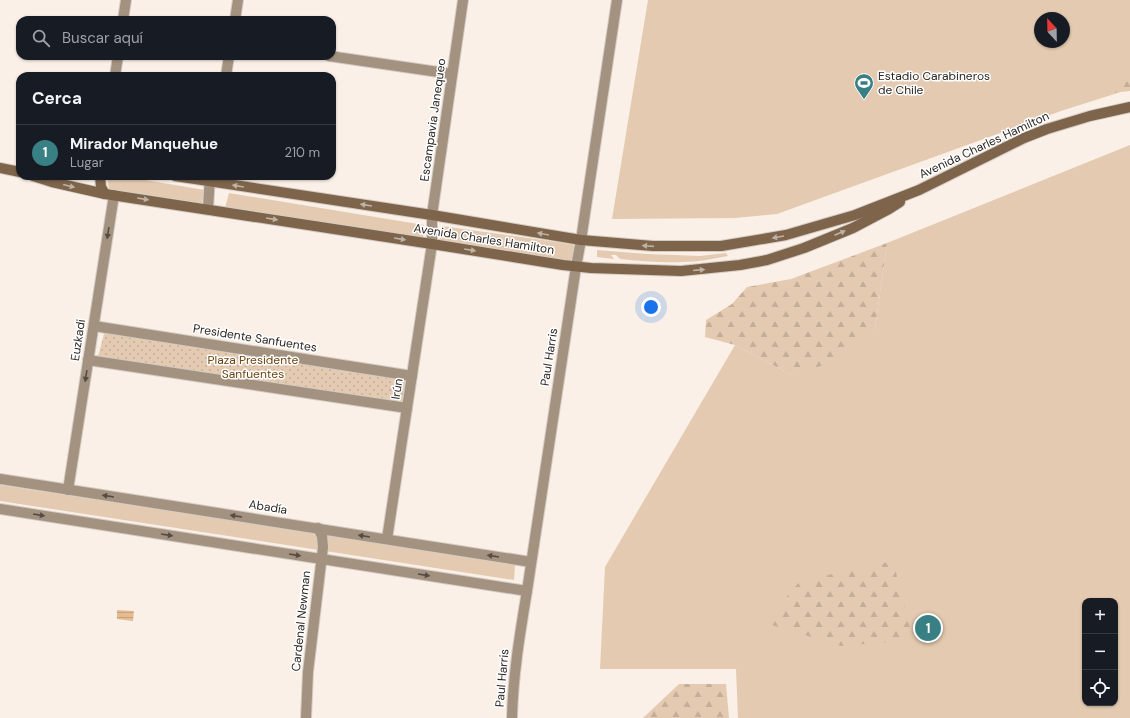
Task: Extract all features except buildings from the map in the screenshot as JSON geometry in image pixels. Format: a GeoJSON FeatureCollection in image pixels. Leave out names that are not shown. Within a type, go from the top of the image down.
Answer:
{"type":"FeatureCollection","features":[{"type":"Feature","properties":{"kind":"main road","name":"Avenida Charles Hamilton"},"geometry":{"type":"LineString","coordinates":[[216,180],[581,240],[653,246],[721,246],[786,235],[855,214],[919,190],[1024,138],[1047,129],[1090,116],[1130,107]]}},
{"type":"Feature","properties":{"kind":"main road"},"geometry":{"type":"LineString","coordinates":[[0,168],[16,171]]}},
{"type":"Feature","properties":{"kind":"main road","name":"Avenida Charles Hamilton"},"geometry":{"type":"LineString","coordinates":[[47,180],[67,186],[109,194],[576,267],[681,271],[733,266],[766,260],[804,248],[853,228],[889,209],[919,190]]}},
{"type":"Feature","properties":{"kind":"main road"},"geometry":{"type":"LineString","coordinates":[[100,180],[101,187],[109,194]]}},
{"type":"Feature","properties":{"kind":"street"},"geometry":{"type":"LineString","coordinates":[[124,16],[126,0]]}},
{"type":"Feature","properties":{"kind":"street"},"geometry":{"type":"LineString","coordinates":[[236,16],[238,0]]}},
{"type":"Feature","properties":{"kind":"street","name":"Escampavia Janequeo"},"geometry":{"type":"LineString","coordinates":[[432,244],[432,215],[463,0]]}},
{"type":"Feature","properties":{"kind":"street","name":"Paul Harris"},"geometry":{"type":"LineString","coordinates":[[512,718],[516,667],[531,562],[617,0]]}},
{"type":"Feature","properties":{"kind":"street"},"geometry":{"type":"LineString","coordinates":[[336,57],[452,74]]}},
{"type":"Feature","properties":{"kind":"street"},"geometry":{"type":"LineString","coordinates":[[116,72],[117,60]]}},
{"type":"Feature","properties":{"kind":"street"},"geometry":{"type":"LineString","coordinates":[[227,72],[228,60]]}},
{"type":"Feature","properties":{"kind":"street"},"geometry":{"type":"LineString","coordinates":[[208,209],[210,180]]}},
{"type":"Feature","properties":{"kind":"street","name":"Euzkadi"},"geometry":{"type":"LineString","coordinates":[[68,490],[94,326],[109,194]]}},
{"type":"Feature","properties":{"kind":"street","name":"Irún"},"geometry":{"type":"LineString","coordinates":[[387,539],[432,244]]}},
{"type":"Feature","properties":{"kind":"street","name":"Presidente Sanfuentes"},"geometry":{"type":"LineString","coordinates":[[94,326],[412,376]]}},
{"type":"Feature","properties":{"kind":"street"},"geometry":{"type":"LineString","coordinates":[[88,360],[407,408]]}},
{"type":"Feature","properties":{"kind":"street","name":"Abadía"},"geometry":{"type":"LineString","coordinates":[[0,479],[531,562]]}},
{"type":"Feature","properties":{"kind":"street"},"geometry":{"type":"LineString","coordinates":[[0,509],[527,591]]}},
{"type":"Feature","properties":{"kind":"street","name":"Cardenal Newman"},"geometry":{"type":"LineString","coordinates":[[306,718],[308,672],[323,541],[318,528]]}},
{"type":"Feature","properties":{"kind":"green space","name":"Estadio Carabineros de Chile"},"geometry":{"type":"Polygon","coordinates":[[[648,0],[1130,0],[1130,89],[1061,111],[777,214],[735,218],[612,219],[648,0]]]}},
{"type":"Feature","properties":{"kind":"green space"},"geometry":{"type":"Polygon","coordinates":[[[1130,74],[1130,91],[1112,93],[1123,76],[1130,74]]]}},
{"type":"Feature","properties":{"kind":"green space"},"geometry":{"type":"Polygon","coordinates":[[[1130,145],[1130,718],[738,718],[736,669],[600,669],[605,567],[735,345],[792,375],[875,329],[887,243],[1130,145]]]}},
{"type":"Feature","properties":{"kind":"green space"},"geometry":{"type":"Polygon","coordinates":[[[108,180],[145,180],[205,190],[202,203],[109,189],[108,180]]]}},
{"type":"Feature","properties":{"kind":"green space"},"geometry":{"type":"Polygon","coordinates":[[[229,193],[424,225],[423,238],[225,208],[229,193]]]}},
{"type":"Feature","properties":{"kind":"green space"},"geometry":{"type":"Polygon","coordinates":[[[442,226],[578,245],[575,262],[439,244],[442,226]]]}},
{"type":"Feature","properties":{"kind":"green space"},"geometry":{"type":"Polygon","coordinates":[[[887,243],[875,329],[843,359],[792,375],[735,345],[705,337],[706,320],[732,304],[747,287],[791,279],[887,243]]]}},
{"type":"Feature","properties":{"kind":"green space"},"geometry":{"type":"Polygon","coordinates":[[[597,250],[700,256],[726,253],[728,256],[705,260],[658,262],[620,259],[616,255],[611,255],[614,259],[597,257],[597,250]]]}},
{"type":"Feature","properties":{"kind":"green space","name":"Plaza Presidente Sanfuentes"},"geometry":{"type":"Polygon","coordinates":[[[105,330],[407,377],[403,404],[98,357],[105,330]]]}},
{"type":"Feature","properties":{"kind":"green space"},"geometry":{"type":"Polygon","coordinates":[[[0,485],[515,564],[514,580],[0,501],[0,485]]]}},
{"type":"Feature","properties":{"kind":"green space"},"geometry":{"type":"Polygon","coordinates":[[[893,561],[913,640],[841,646],[765,623],[800,581],[893,561]]]}},
{"type":"Feature","properties":{"kind":"green space"},"geometry":{"type":"Polygon","coordinates":[[[679,684],[726,684],[729,718],[643,718],[679,684]]]}},
{"type":"Feature","properties":{"kind":"shaded area"},"geometry":{"type":"Polygon","coordinates":[[[117,610],[134,611],[133,621],[117,619],[117,610]]]}},
{"type":"Feature","properties":{"kind":"place","name":"Estadio Carabineros de Chile"},"geometry":{"type":"Point","coordinates":[864,100]}},
{"type":"Feature","properties":{"kind":"place","name":"Mirador Manquehue"},"geometry":{"type":"Point","coordinates":[928,628]}}]}
